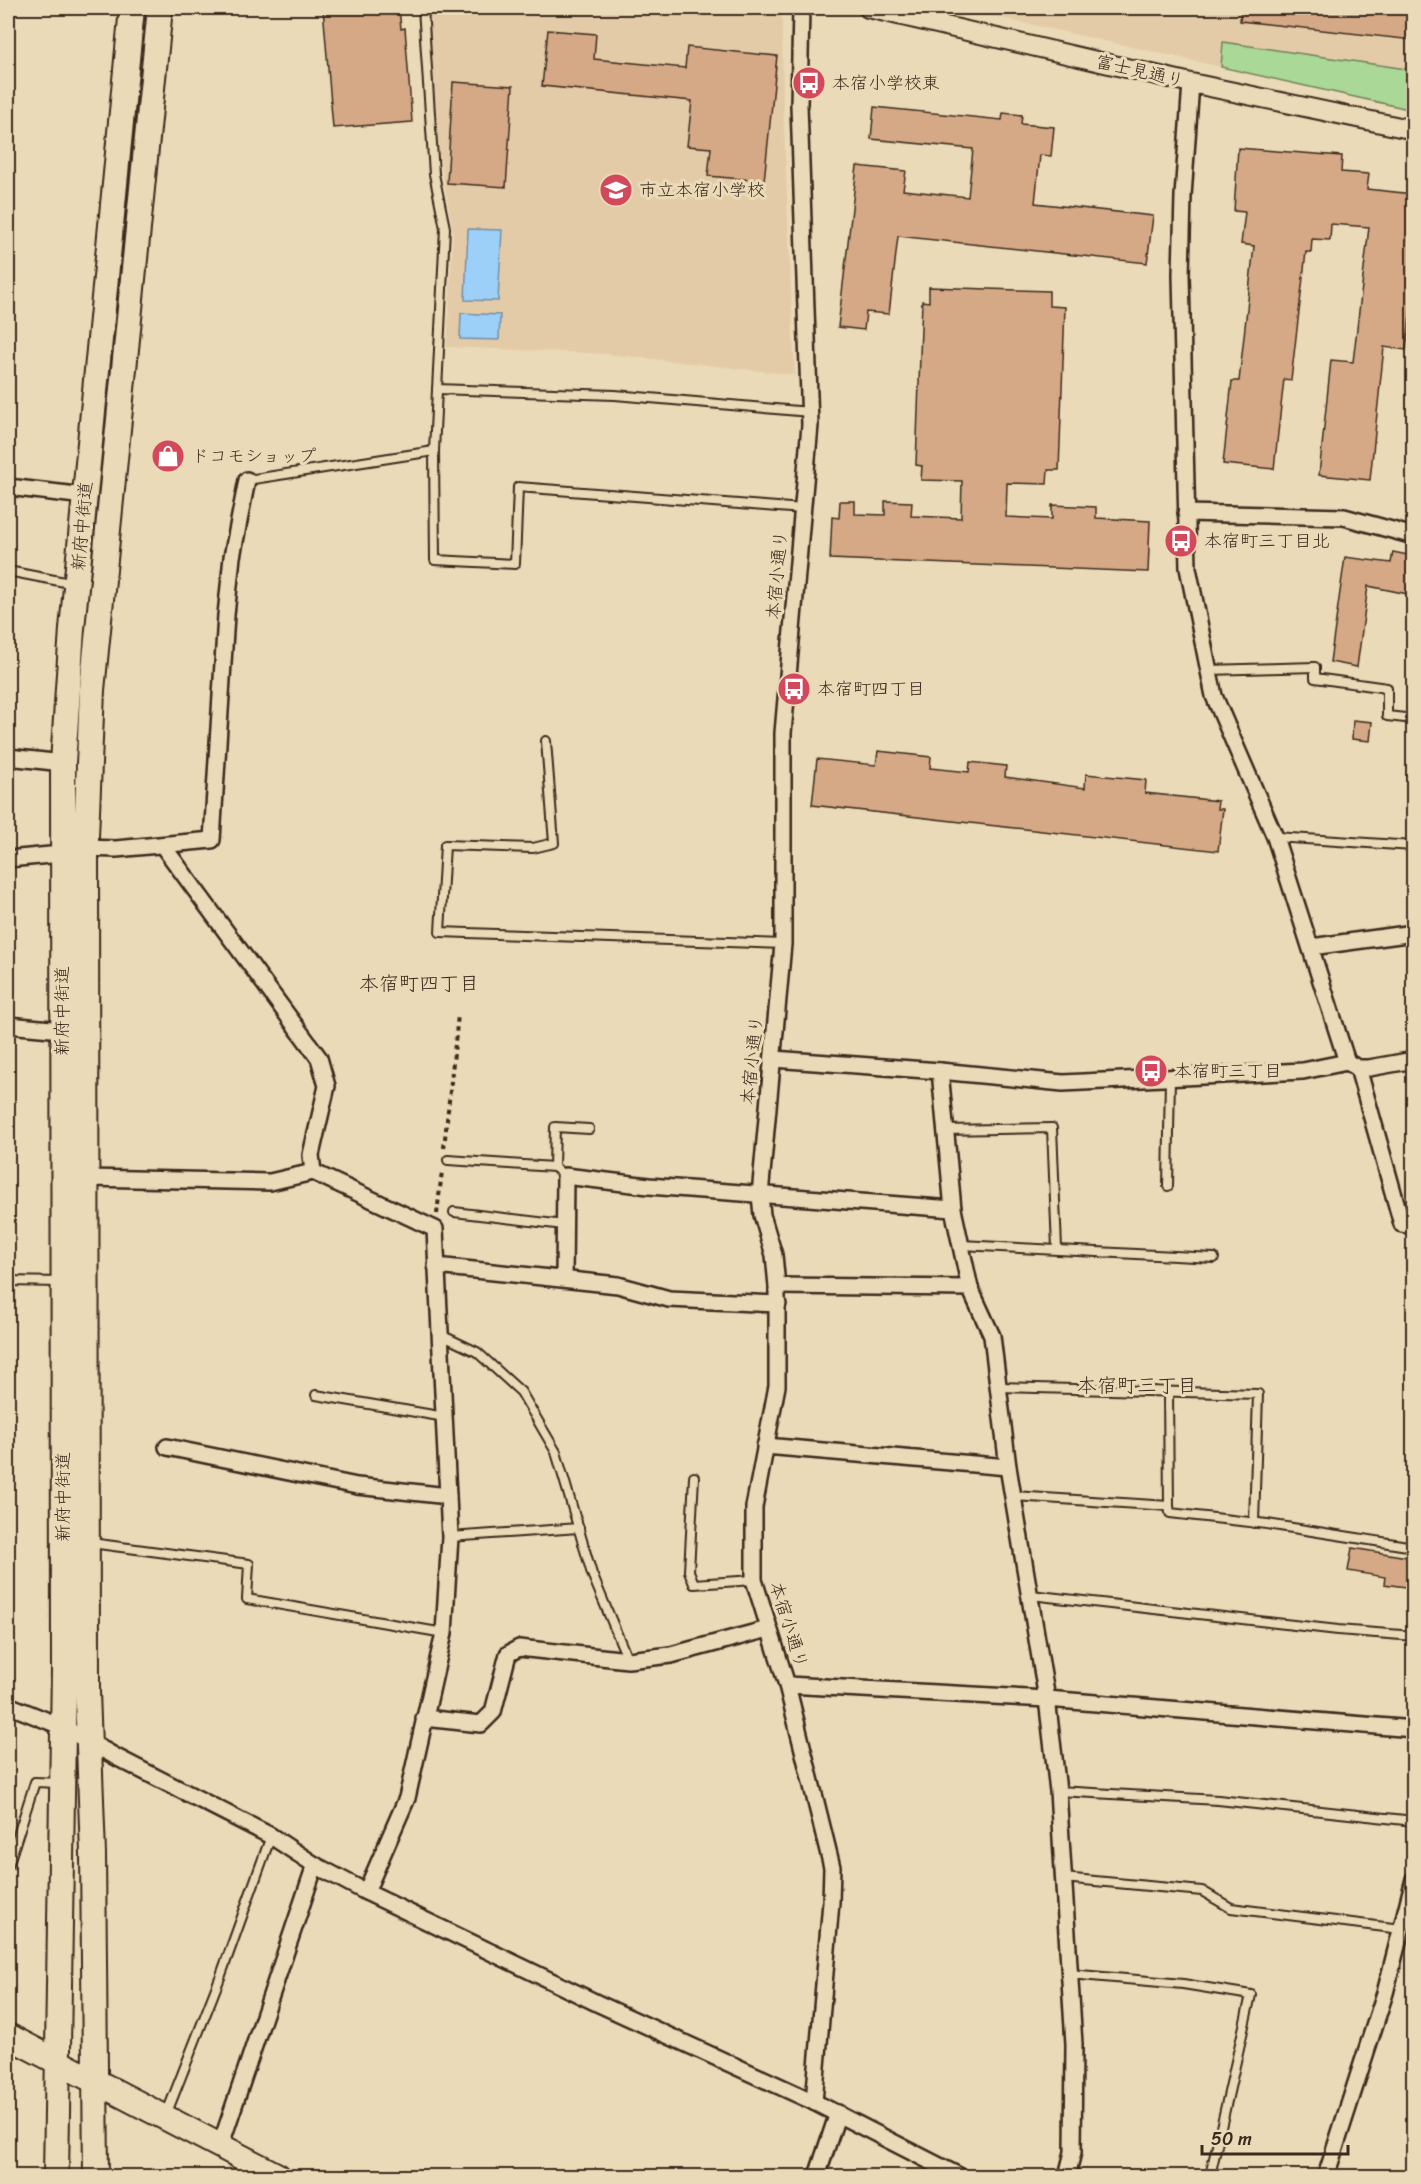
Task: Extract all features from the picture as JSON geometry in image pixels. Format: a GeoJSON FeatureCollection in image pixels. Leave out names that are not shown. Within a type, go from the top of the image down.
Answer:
{"type":"FeatureCollection","features":[{"type":"Feature","properties":{"kind":"main road","name":"新府中街道"},"geometry":{"type":"LineString","coordinates":[[56,2176],[63,1727],[61,854],[63,763],[76,584],[132,8]]}},
{"type":"Feature","properties":{"kind":"main road","name":"新府中街道"},"geometry":{"type":"LineString","coordinates":[[96,2176],[89,1742],[86,848],[92,690],[160,8]]}},
{"type":"Feature","properties":{"kind":"main road"},"geometry":{"type":"LineString","coordinates":[[8,2036],[220,2147],[248,2166],[278,2176]]}},
{"type":"Feature","properties":{"kind":"street","name":"本宿小通り"},"geometry":{"type":"LineString","coordinates":[[801,8],[799,105],[810,412],[783,733],[783,944],[760,1195],[762,1215],[774,1255],[777,1286],[777,1386],[754,1508],[754,1580],[787,1685],[832,1867],[814,2102]]}},
{"type":"Feature","properties":{"kind":"street","name":"富士見通り"},"geometry":{"type":"LineString","coordinates":[[868,8],[1191,83],[1413,130]]}},
{"type":"Feature","properties":{"kind":"street"},"geometry":{"type":"LineString","coordinates":[[1191,83],[1183,196],[1181,275],[1188,568],[1214,696],[1275,837],[1353,1065],[1402,1224],[1413,1226]]}},
{"type":"Feature","properties":{"kind":"street"},"geometry":{"type":"LineString","coordinates":[[8,859],[61,854],[86,848],[164,846],[212,840],[226,615],[232,557],[247,480]]}},
{"type":"Feature","properties":{"kind":"street"},"geometry":{"type":"LineString","coordinates":[[8,487],[85,496]]}},
{"type":"Feature","properties":{"kind":"street"},"geometry":{"type":"LineString","coordinates":[[1186,513],[1344,517],[1413,536]]}},
{"type":"Feature","properties":{"kind":"street"},"geometry":{"type":"LineString","coordinates":[[8,757],[63,763]]}},
{"type":"Feature","properties":{"kind":"street"},"geometry":{"type":"LineString","coordinates":[[164,846],[319,1058],[327,1086],[310,1155],[313,1172]]}},
{"type":"Feature","properties":{"kind":"street"},"geometry":{"type":"LineString","coordinates":[[1311,947],[1413,933]]}},
{"type":"Feature","properties":{"kind":"street"},"geometry":{"type":"LineString","coordinates":[[8,1025],[62,1030]]}},
{"type":"Feature","properties":{"kind":"street"},"geometry":{"type":"LineString","coordinates":[[773,1059],[940,1071],[1063,1083],[1303,1071],[1413,1060]]}},
{"type":"Feature","properties":{"kind":"street"},"geometry":{"type":"LineString","coordinates":[[940,1071],[953,1209],[970,1288],[992,1336],[1008,1467],[1031,1595],[1058,1791],[1074,2044],[1073,2152],[1067,2176]]}},
{"type":"Feature","properties":{"kind":"street"},"geometry":{"type":"LineString","coordinates":[[87,1178],[270,1182],[313,1172],[435,1229],[446,1417],[450,1537],[444,1633],[407,1798],[366,1892]]}},
{"type":"Feature","properties":{"kind":"street"},"geometry":{"type":"LineString","coordinates":[[564,1278],[564,1225],[559,1172],[760,1195],[953,1209]]}},
{"type":"Feature","properties":{"kind":"street"},"geometry":{"type":"LineString","coordinates":[[436,1266],[564,1278],[618,1286],[669,1299],[778,1304]]}},
{"type":"Feature","properties":{"kind":"street"},"geometry":{"type":"LineString","coordinates":[[777,1286],[970,1288]]}},
{"type":"Feature","properties":{"kind":"street"},"geometry":{"type":"LineString","coordinates":[[765,1446],[1008,1467]]}},
{"type":"Feature","properties":{"kind":"street"},"geometry":{"type":"LineString","coordinates":[[167,1447],[357,1486],[448,1497]]}},
{"type":"Feature","properties":{"kind":"street"},"geometry":{"type":"LineString","coordinates":[[424,1718],[481,1724],[493,1712],[508,1653],[519,1648],[628,1660],[671,1655],[768,1629]]}},
{"type":"Feature","properties":{"kind":"street"},"geometry":{"type":"LineString","coordinates":[[787,1685],[1047,1699],[1413,1729]]}},
{"type":"Feature","properties":{"kind":"street"},"geometry":{"type":"LineString","coordinates":[[8,1705],[63,1727],[271,1836],[315,1865],[366,1892],[599,2004],[838,2113],[959,2176]]}},
{"type":"Feature","properties":{"kind":"street"},"geometry":{"type":"LineString","coordinates":[[220,2147],[315,1865]]}},
{"type":"Feature","properties":{"kind":"street"},"geometry":{"type":"LineString","coordinates":[[1326,2176],[1406,1921],[1413,1879]]}},
{"type":"Feature","properties":{"kind":"street"},"geometry":{"type":"LineString","coordinates":[[817,2176],[838,2113]]}},
{"type":"Feature","properties":{"kind":"lane"},"geometry":{"type":"LineString","coordinates":[[423,8],[434,174],[446,228],[434,451],[435,560],[515,564],[518,487],[802,509]]}},
{"type":"Feature","properties":{"kind":"lane"},"geometry":{"type":"LineString","coordinates":[[437,389],[615,395],[810,412]]}},
{"type":"Feature","properties":{"kind":"lane"},"geometry":{"type":"LineString","coordinates":[[247,480],[434,451]]}},
{"type":"Feature","properties":{"kind":"lane"},"geometry":{"type":"LineString","coordinates":[[8,571],[76,584]]}},
{"type":"Feature","properties":{"kind":"lane"},"geometry":{"type":"LineString","coordinates":[[1208,670],[1315,667],[1315,678],[1387,688],[1387,716],[1413,719]]}},
{"type":"Feature","properties":{"kind":"lane"},"geometry":{"type":"LineString","coordinates":[[546,741],[554,843],[533,848],[445,844],[440,932],[783,944]]}},
{"type":"Feature","properties":{"kind":"lane"},"geometry":{"type":"LineString","coordinates":[[1275,837],[1413,846]]}},
{"type":"Feature","properties":{"kind":"lane"},"geometry":{"type":"LineString","coordinates":[[1168,1186],[1170,1077]]}},
{"type":"Feature","properties":{"kind":"lane"},"geometry":{"type":"LineString","coordinates":[[446,1158],[559,1172],[555,1127],[589,1129]]}},
{"type":"Feature","properties":{"kind":"lane"},"geometry":{"type":"LineString","coordinates":[[945,1130],[1052,1128],[1057,1248]]}},
{"type":"Feature","properties":{"kind":"lane"},"geometry":{"type":"LineString","coordinates":[[454,1212],[564,1225]]}},
{"type":"Feature","properties":{"kind":"lane"},"geometry":{"type":"LineString","coordinates":[[961,1245],[1057,1248],[1214,1258]]}},
{"type":"Feature","properties":{"kind":"lane"},"geometry":{"type":"LineString","coordinates":[[8,1281],[62,1282]]}},
{"type":"Feature","properties":{"kind":"lane"},"geometry":{"type":"LineString","coordinates":[[441,1335],[477,1352],[521,1392],[556,1452],[592,1574],[628,1660]]}},
{"type":"Feature","properties":{"kind":"lane"},"geometry":{"type":"LineString","coordinates":[[1000,1387],[1258,1394],[1254,1523]]}},
{"type":"Feature","properties":{"kind":"lane"},"geometry":{"type":"LineString","coordinates":[[1168,1392],[1170,1513],[1413,1547]]}},
{"type":"Feature","properties":{"kind":"lane"},"geometry":{"type":"LineString","coordinates":[[316,1395],[446,1417]]}},
{"type":"Feature","properties":{"kind":"lane"},"geometry":{"type":"LineString","coordinates":[[694,1477],[689,1571],[694,1584],[754,1580]]}},
{"type":"Feature","properties":{"kind":"lane"},"geometry":{"type":"LineString","coordinates":[[1014,1496],[1169,1506]]}},
{"type":"Feature","properties":{"kind":"lane"},"geometry":{"type":"LineString","coordinates":[[450,1537],[579,1528]]}},
{"type":"Feature","properties":{"kind":"lane"},"geometry":{"type":"LineString","coordinates":[[88,1543],[249,1564],[247,1599],[444,1633]]}},
{"type":"Feature","properties":{"kind":"lane"},"geometry":{"type":"LineString","coordinates":[[1031,1595],[1338,1630],[1413,1636]]}},
{"type":"Feature","properties":{"kind":"lane"},"geometry":{"type":"LineString","coordinates":[[8,1866],[35,1782],[62,1783]]}},
{"type":"Feature","properties":{"kind":"lane"},"geometry":{"type":"LineString","coordinates":[[1058,1791],[1218,1800],[1413,1821]]}},
{"type":"Feature","properties":{"kind":"lane"},"geometry":{"type":"LineString","coordinates":[[161,2117],[221,1975],[271,1836]]}},
{"type":"Feature","properties":{"kind":"lane"},"geometry":{"type":"LineString","coordinates":[[1063,1878],[1202,1891],[1231,1908],[1406,1921]]}},
{"type":"Feature","properties":{"kind":"lane"},"geometry":{"type":"LineString","coordinates":[[1070,1974],[1184,1984],[1251,1995],[1210,2176]]}},
{"type":"Feature","properties":{"kind":"path"},"geometry":{"type":"LineString","coordinates":[[446,1158],[458,1015]]}},
{"type":"Feature","properties":{"kind":"path"},"geometry":{"type":"LineString","coordinates":[[435,1229],[442,1167]]}},
{"type":"Feature","properties":{"kind":"shaded area","name":"市立本宿小学校"},"geometry":{"type":"Polygon","coordinates":[[[429,8],[777,8],[782,18],[783,105],[795,375],[607,354],[447,347],[453,232],[438,147],[429,8]]]}},
{"type":"Feature","properties":{"kind":"shaded area"},"geometry":{"type":"Polygon","coordinates":[[[956,8],[1413,8],[1413,110],[1221,67],[956,8]]]}},
{"type":"Feature","properties":{"kind":"green space"},"geometry":{"type":"Polygon","coordinates":[[[1223,42],[1413,70],[1413,110],[1221,67],[1223,42]]]}},
{"type":"Feature","properties":{"kind":"water"},"geometry":{"type":"Polygon","coordinates":[[[468,229],[502,230],[498,301],[465,300],[468,229]]]}},
{"type":"Feature","properties":{"kind":"water"},"geometry":{"type":"Polygon","coordinates":[[[461,313],[500,315],[499,340],[460,339],[461,313]]]}},
{"type":"Feature","properties":{"kind":"building"},"geometry":{"type":"Polygon","coordinates":[[[323,8],[399,8],[401,29],[405,28],[412,122],[333,128],[323,8]]]}},
{"type":"Feature","properties":{"kind":"building"},"geometry":{"type":"Polygon","coordinates":[[[1241,8],[1413,8],[1413,40],[1240,21],[1241,8]]]}},
{"type":"Feature","properties":{"kind":"building"},"geometry":{"type":"Polygon","coordinates":[[[548,30],[596,34],[594,59],[685,68],[687,47],[777,56],[764,181],[708,176],[711,148],[687,146],[692,101],[542,86],[548,30]]]}},
{"type":"Feature","properties":{"kind":"building"},"geometry":{"type":"Polygon","coordinates":[[[453,82],[513,86],[506,187],[447,183],[453,82]]]}},
{"type":"Feature","properties":{"kind":"building"},"geometry":{"type":"Polygon","coordinates":[[[874,107],[1002,120],[1003,113],[1022,115],[1021,124],[1054,127],[1051,156],[1040,155],[1035,203],[1153,216],[1147,263],[898,236],[889,314],[866,312],[864,330],[838,327],[857,166],[906,171],[903,190],[968,197],[973,149],[871,139],[874,107]]]}},
{"type":"Feature","properties":{"kind":"building"},"geometry":{"type":"Polygon","coordinates":[[[1238,148],[1342,156],[1341,172],[1369,174],[1367,189],[1413,194],[1413,289],[1406,350],[1384,347],[1370,480],[1319,475],[1331,360],[1353,362],[1369,227],[1331,224],[1330,240],[1312,239],[1311,252],[1306,252],[1291,380],[1284,379],[1274,469],[1223,464],[1232,381],[1239,381],[1254,246],[1241,244],[1245,212],[1234,211],[1238,148]]]}},
{"type":"Feature","properties":{"kind":"building"},"geometry":{"type":"Polygon","coordinates":[[[929,287],[1049,291],[1049,306],[1065,307],[1059,470],[1048,470],[1047,484],[1007,483],[1006,517],[1052,519],[1052,505],[1096,507],[1096,518],[1150,521],[1148,572],[830,559],[832,517],[839,518],[840,501],[855,501],[855,514],[885,515],[885,501],[912,502],[911,516],[961,518],[962,481],[921,480],[922,466],[916,465],[922,301],[929,302],[929,287]]]}},
{"type":"Feature","properties":{"kind":"building"},"geometry":{"type":"Polygon","coordinates":[[[1393,552],[1413,556],[1413,595],[1368,586],[1357,667],[1330,662],[1345,557],[1391,563],[1393,552]]]}},
{"type":"Feature","properties":{"kind":"building"},"geometry":{"type":"Polygon","coordinates":[[[1353,720],[1372,722],[1370,741],[1352,739],[1353,720]]]}},
{"type":"Feature","properties":{"kind":"building"},"geometry":{"type":"Polygon","coordinates":[[[878,751],[931,757],[930,768],[969,772],[970,762],[1006,766],[1005,777],[1085,788],[1086,774],[1146,780],[1145,793],[1218,801],[1217,809],[1223,809],[1218,851],[812,805],[817,759],[876,765],[878,751]]]}},
{"type":"Feature","properties":{"kind":"building"},"geometry":{"type":"Polygon","coordinates":[[[1352,1548],[1413,1558],[1413,1588],[1384,1584],[1385,1577],[1348,1571],[1352,1548]]]}},
{"type":"Feature","properties":{"kind":"place","name":"本宿小学校東"},"geometry":{"type":"Point","coordinates":[809,83]}},
{"type":"Feature","properties":{"kind":"place","name":"市立本宿小学校"},"geometry":{"type":"Point","coordinates":[616,190]}},
{"type":"Feature","properties":{"kind":"place","name":"ドコモショップ"},"geometry":{"type":"Point","coordinates":[168,456]}},
{"type":"Feature","properties":{"kind":"place","name":"本宿町三丁目北"},"geometry":{"type":"Point","coordinates":[1181,541]}},
{"type":"Feature","properties":{"kind":"place","name":"本宿町四丁目"},"geometry":{"type":"Point","coordinates":[794,689]}},
{"type":"Feature","properties":{"kind":"place","name":"本宿町三丁目"},"geometry":{"type":"Point","coordinates":[1151,1071]}},
{"type":"Feature","properties":{"kind":"district","name":"本宿町四丁目"},"geometry":{"type":"Point","coordinates":[419,983]}},
{"type":"Feature","properties":{"kind":"district","name":"本宿町三丁目"},"geometry":{"type":"Point","coordinates":[1137,1385]}}]}
